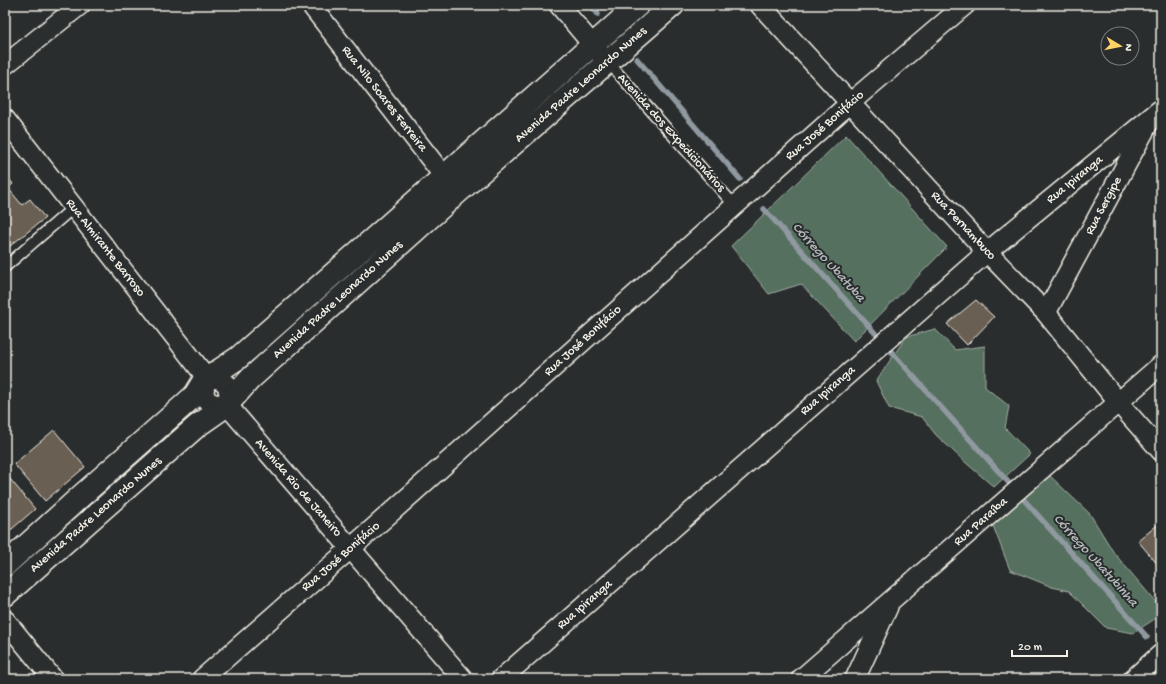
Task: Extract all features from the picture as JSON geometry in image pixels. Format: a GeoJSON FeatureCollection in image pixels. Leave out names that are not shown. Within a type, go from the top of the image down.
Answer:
{"type":"FeatureCollection","features":[{"type":"Feature","properties":{"kind":"street"},"geometry":{"type":"LineString","coordinates":[[5,65],[80,5]]}},
{"type":"Feature","properties":{"kind":"street","name":"Rua Nilo Soares Ferreira"},"geometry":{"type":"LineString","coordinates":[[311,5],[450,184]]}},
{"type":"Feature","properties":{"kind":"street","name":"Avenida dos Expedicionários"},"geometry":{"type":"LineString","coordinates":[[559,5],[608,62]]}},
{"type":"Feature","properties":{"kind":"street","name":"Avenida Padre Leonardo Nunes"},"geometry":{"type":"LineString","coordinates":[[5,595],[197,426],[227,406],[250,379],[593,44],[638,5]]}},
{"type":"Feature","properties":{"kind":"street","name":"Rua Pernambuco"},"geometry":{"type":"LineString","coordinates":[[760,5],[986,252],[1046,313],[1118,402],[1161,451]]}},
{"type":"Feature","properties":{"kind":"street","name":"Rua José Bonifácio"},"geometry":{"type":"LineString","coordinates":[[202,679],[850,103],[966,5]]}},
{"type":"Feature","properties":{"kind":"street","name":"Avenida Padre Leonardo Nunes"},"geometry":{"type":"LineString","coordinates":[[5,565],[184,405],[194,395],[206,377],[238,358],[450,184],[608,62],[660,9]]}},
{"type":"Feature","properties":{"kind":"street","name":"Rua Sergipe"},"geometry":{"type":"LineString","coordinates":[[1046,313],[1156,114],[1161,98]]}},
{"type":"Feature","properties":{"kind":"street","name":"Rua Ipiranga"},"geometry":{"type":"LineString","coordinates":[[502,679],[986,252],[1156,114]]}},
{"type":"Feature","properties":{"kind":"street","name":"Rua Almirante Barroso"},"geometry":{"type":"LineString","coordinates":[[5,119],[206,377]]}},
{"type":"Feature","properties":{"kind":"street","name":"Rua Paraíba"},"geometry":{"type":"LineString","coordinates":[[801,679],[1161,365]]}},
{"type":"Feature","properties":{"kind":"street"},"geometry":{"type":"LineString","coordinates":[[206,377],[219,378],[227,384],[229,394],[227,406]]}},
{"type":"Feature","properties":{"kind":"street","name":"Avenida Rio de Janeiro"},"geometry":{"type":"LineString","coordinates":[[227,406],[463,679]]}},
{"type":"Feature","properties":{"kind":"street"},"geometry":{"type":"LineString","coordinates":[[855,679],[891,601]]}},
{"type":"Feature","properties":{"kind":"street"},"geometry":{"type":"LineString","coordinates":[[5,620],[53,679]]}},
{"type":"Feature","properties":{"kind":"street"},"geometry":{"type":"LineString","coordinates":[[1133,679],[1161,654]]}},
{"type":"Feature","properties":{"kind":"lane","name":"Avenida dos Expedicionários"},"geometry":{"type":"LineString","coordinates":[[608,62],[735,206]]}},
{"type":"Feature","properties":{"kind":"lane"},"geometry":{"type":"LineString","coordinates":[[5,267],[74,208]]}},
{"type":"Feature","properties":{"kind":"green space"},"geometry":{"type":"Polygon","coordinates":[[[846,135],[947,247],[854,341],[801,284],[769,294],[731,246],[846,135]]]}},
{"type":"Feature","properties":{"kind":"green space"},"geometry":{"type":"Polygon","coordinates":[[[935,329],[955,350],[985,346],[985,387],[1009,406],[1005,428],[1030,454],[994,487],[936,435],[922,417],[889,408],[876,381],[906,337],[935,329]]]}},
{"type":"Feature","properties":{"kind":"green space"},"geometry":{"type":"Polygon","coordinates":[[[1048,474],[1090,514],[1114,553],[1161,608],[1161,615],[1133,633],[1106,628],[1069,591],[1052,587],[1010,570],[992,523],[1048,474]]]}},
{"type":"Feature","properties":{"kind":"building"},"geometry":{"type":"Polygon","coordinates":[[[5,173],[13,184],[8,188],[22,205],[30,199],[45,218],[5,250],[5,173]]]}},
{"type":"Feature","properties":{"kind":"building"},"geometry":{"type":"Polygon","coordinates":[[[976,300],[994,317],[967,345],[947,324],[976,300]]]}},
{"type":"Feature","properties":{"kind":"building"},"geometry":{"type":"Polygon","coordinates":[[[54,430],[85,467],[45,501],[14,464],[54,430]]]}},
{"type":"Feature","properties":{"kind":"building"},"geometry":{"type":"Polygon","coordinates":[[[5,473],[35,509],[5,535],[5,473]]]}},
{"type":"Feature","properties":{"kind":"building"},"geometry":{"type":"Polygon","coordinates":[[[1161,522],[1161,564],[1159,566],[1138,541],[1161,522]]]}},
{"type":"Feature","properties":{"kind":"waterway","name":"Córrego Ubatuba"},"geometry":{"type":"LineString","coordinates":[[591,5],[598,14]]}},
{"type":"Feature","properties":{"kind":"waterway","name":"Córrego Ubatuba"},"geometry":{"type":"LineString","coordinates":[[637,59],[740,179]]}},
{"type":"Feature","properties":{"kind":"waterway","name":"Córrego Ubatuba"},"geometry":{"type":"LineString","coordinates":[[764,209],[875,333]]}},
{"type":"Feature","properties":{"kind":"waterway","name":"Córrego Ubatubinha"},"geometry":{"type":"LineString","coordinates":[[889,349],[1008,482]]}},
{"type":"Feature","properties":{"kind":"waterway","name":"Córrego Ubatubinha"},"geometry":{"type":"LineString","coordinates":[[1025,501],[1147,637]]}}]}
